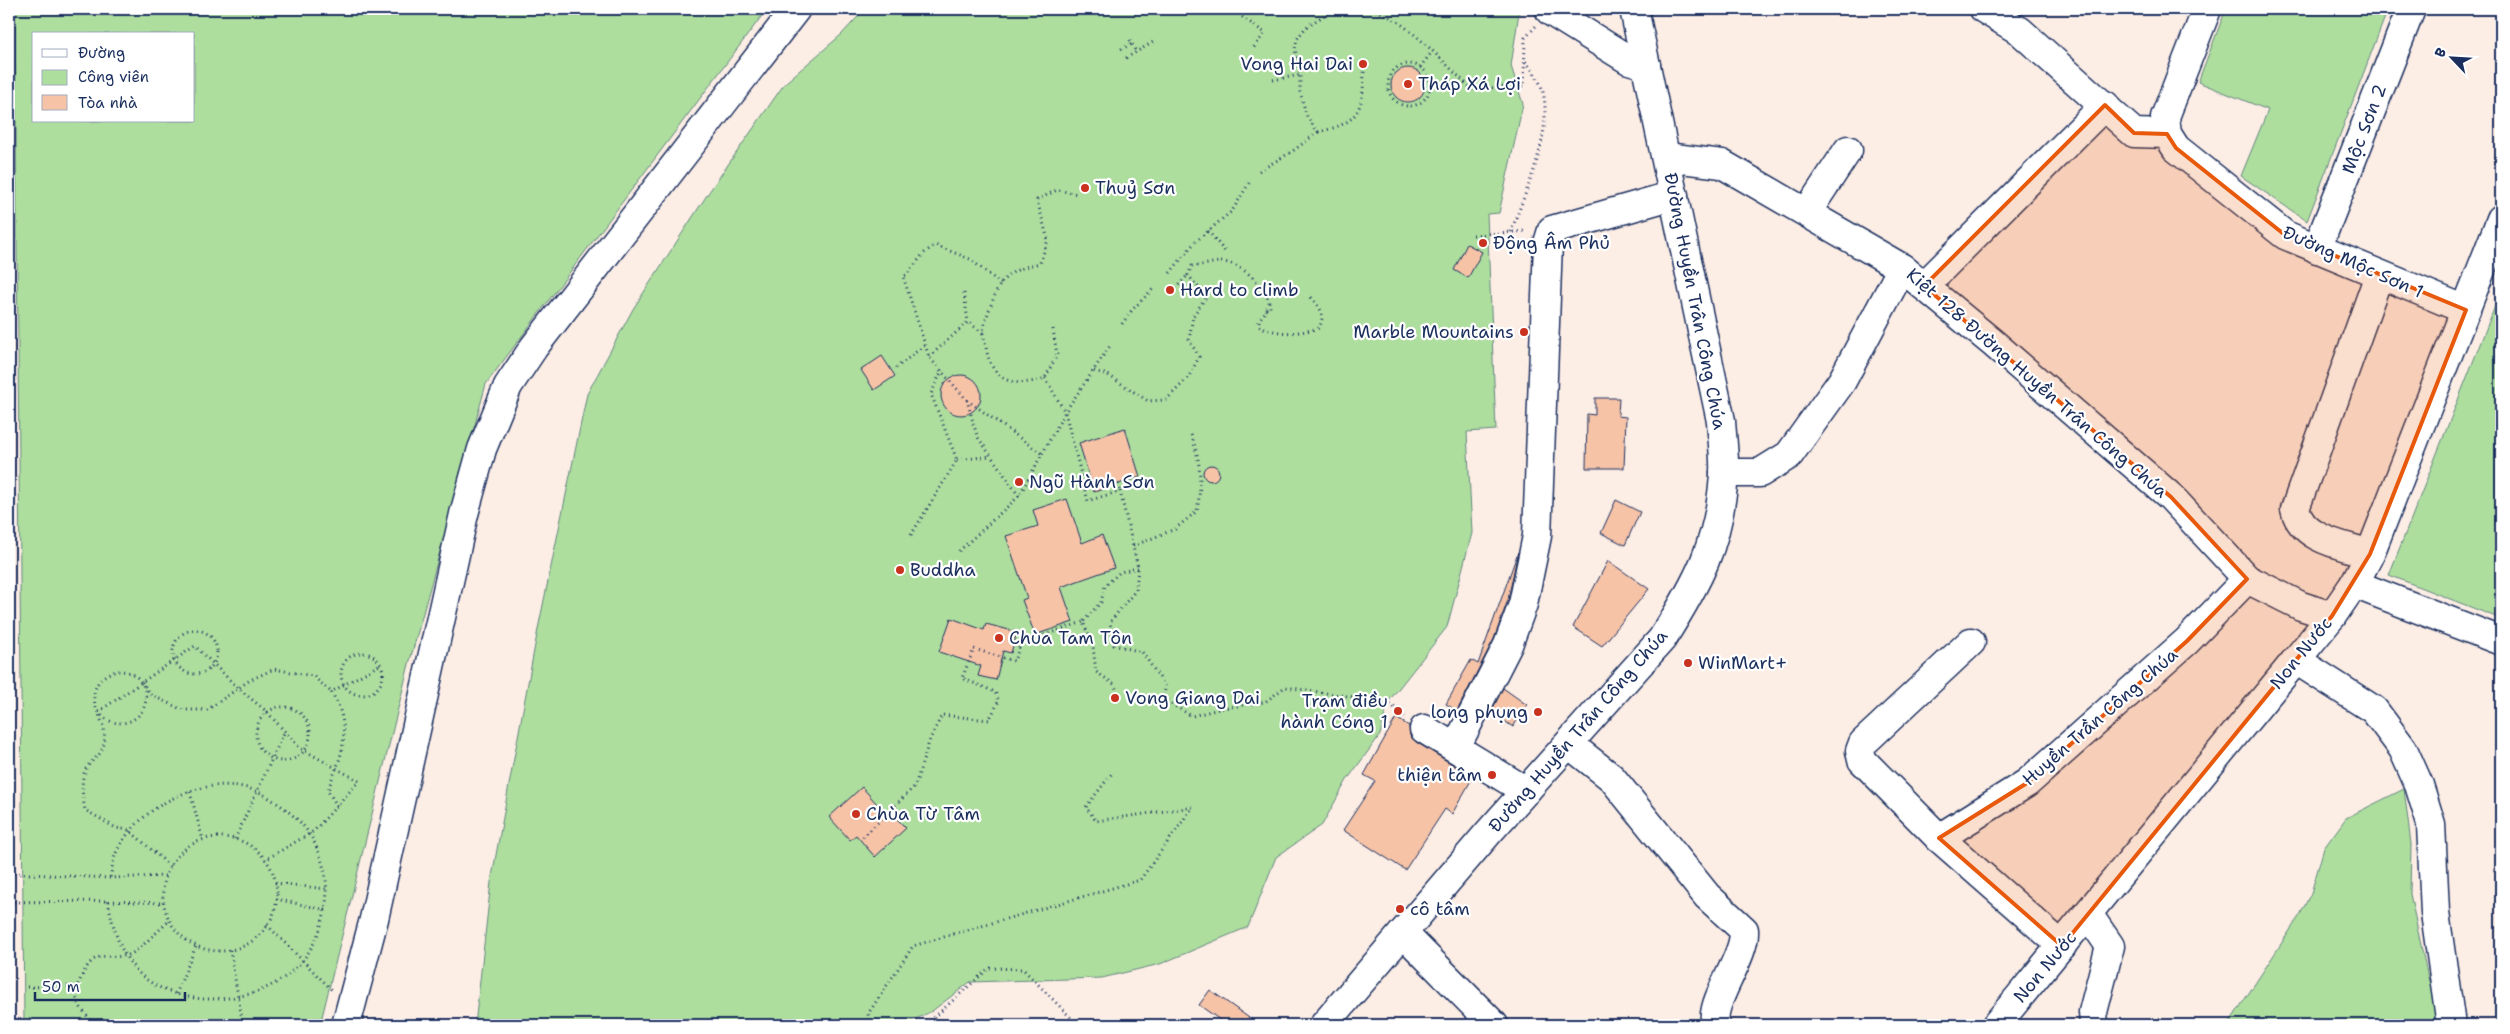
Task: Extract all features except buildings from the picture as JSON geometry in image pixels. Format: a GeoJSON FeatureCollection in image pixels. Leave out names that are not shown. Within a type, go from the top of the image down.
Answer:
{"type":"FeatureCollection","features":[{"type":"Feature","properties":{"kind":"street"},"geometry":{"type":"LineString","coordinates":[[348,1016],[374,918],[464,514],[482,449],[508,386],[534,347],[796,9]]}},
{"type":"Feature","properties":{"kind":"street","name":"Đường Huyền Trân Công Chúa"},"geometry":{"type":"LineString","coordinates":[[1324,1025],[1526,791],[1662,639],[1685,603],[1713,543],[1724,473],[1721,421],[1634,9]]}},
{"type":"Feature","properties":{"kind":"street"},"geometry":{"type":"LineString","coordinates":[[1984,9],[2020,31],[2134,132],[2172,141]]}},
{"type":"Feature","properties":{"kind":"street"},"geometry":{"type":"LineString","coordinates":[[2172,141],[2165,118],[2207,9]]}},
{"type":"Feature","properties":{"kind":"street","name":"Mộc Sơn 2"},"geometry":{"type":"LineString","coordinates":[[2317,249],[2411,9]]}},
{"type":"Feature","properties":{"kind":"street"},"geometry":{"type":"LineString","coordinates":[[1550,11],[1629,60],[1646,64]]}},
{"type":"Feature","properties":{"kind":"street"},"geometry":{"type":"LineString","coordinates":[[1924,286],[2104,105]]}},
{"type":"Feature","properties":{"kind":"street","name":"Đường Mộc Sơn 1"},"geometry":{"type":"LineString","coordinates":[[2172,141],[2285,235],[2466,310]]}},
{"type":"Feature","properties":{"kind":"street"},"geometry":{"type":"LineString","coordinates":[[1807,212],[1848,150]]}},
{"type":"Feature","properties":{"kind":"street","name":"Kiệt 128 Đường Huyền Trân Công Chúa"},"geometry":{"type":"LineString","coordinates":[[1666,157],[1722,164],[1902,268],[1993,342],[2171,497],[2247,579],[2301,606],[2332,616]]}},
{"type":"Feature","properties":{"kind":"street"},"geometry":{"type":"LineString","coordinates":[[1456,747],[1508,645],[1523,604],[1537,536],[1548,243],[1552,230],[1674,195]]}},
{"type":"Feature","properties":{"kind":"street","name":"Non Nước"},"geometry":{"type":"LineString","coordinates":[[1996,1025],[2332,616],[2354,584],[2370,554],[2501,219]]}},
{"type":"Feature","properties":{"kind":"street"},"geometry":{"type":"LineString","coordinates":[[1724,473],[1760,473],[1789,455],[1842,380],[1902,268]]}},
{"type":"Feature","properties":{"kind":"street"},"geometry":{"type":"LineString","coordinates":[[2370,554],[2312,534],[2301,523],[2295,509],[2379,275]]}},
{"type":"Feature","properties":{"kind":"street","name":"Huyền Trần Công Chúa"},"geometry":{"type":"LineString","coordinates":[[1939,838],[2027,783],[2187,641],[2247,579]]}},
{"type":"Feature","properties":{"kind":"street"},"geometry":{"type":"LineString","coordinates":[[2354,584],[2501,641]]}},
{"type":"Feature","properties":{"kind":"street"},"geometry":{"type":"LineString","coordinates":[[1972,642],[1863,743],[1860,751],[1862,760],[1939,838],[2062,946]]}},
{"type":"Feature","properties":{"kind":"street"},"geometry":{"type":"LineString","coordinates":[[2296,660],[2374,710],[2403,749],[2419,785],[2431,824],[2435,913],[2451,1025]]}},
{"type":"Feature","properties":{"kind":"street"},"geometry":{"type":"LineString","coordinates":[[1424,728],[1526,791]]}},
{"type":"Feature","properties":{"kind":"street"},"geometry":{"type":"LineString","coordinates":[[1569,744],[1612,778],[1707,896],[1744,930],[1743,945],[1714,1013],[1716,1025]]}},
{"type":"Feature","properties":{"kind":"street"},"geometry":{"type":"LineString","coordinates":[[2088,914],[2110,946],[2093,1012],[2094,1025]]}},
{"type":"Feature","properties":{"kind":"street"},"geometry":{"type":"LineString","coordinates":[[1402,933],[1494,1025]]}},
{"type":"Feature","properties":{"kind":"path"},"geometry":{"type":"LineString","coordinates":[[1172,14],[1176,9]]}},
{"type":"Feature","properties":{"kind":"path"},"geometry":{"type":"LineString","coordinates":[[1227,9],[1238,14],[1265,33],[1252,50]]}},
{"type":"Feature","properties":{"kind":"path"},"geometry":{"type":"LineString","coordinates":[[1238,14],[1249,12],[1250,9]]}},
{"type":"Feature","properties":{"kind":"path"},"geometry":{"type":"LineString","coordinates":[[1318,132],[1307,117],[1300,92],[1300,75],[1295,49],[1297,39],[1306,27],[1334,9]]}},
{"type":"Feature","properties":{"kind":"path"},"geometry":{"type":"LineString","coordinates":[[1371,9],[1384,12],[1432,52],[1472,89],[1524,86],[1525,38],[1550,11]]}},
{"type":"Feature","properties":{"kind":"path"},"geometry":{"type":"LineString","coordinates":[[1126,58],[1154,41]]}},
{"type":"Feature","properties":{"kind":"path"},"geometry":{"type":"LineString","coordinates":[[1121,49],[1131,42],[1136,52]]}},
{"type":"Feature","properties":{"kind":"path"},"geometry":{"type":"LineString","coordinates":[[1420,67],[1432,52]]}},
{"type":"Feature","properties":{"kind":"path"},"geometry":{"type":"LineString","coordinates":[[1511,232],[1541,146],[1544,118],[1543,92],[1536,76],[1524,59]]}},
{"type":"Feature","properties":{"kind":"path"},"geometry":{"type":"LineString","coordinates":[[1408,64],[1420,67],[1429,79],[1428,93],[1418,103],[1412,105],[1398,103],[1390,93],[1388,86],[1391,74],[1395,69],[1408,64]]}},
{"type":"Feature","properties":{"kind":"path"},"geometry":{"type":"LineString","coordinates":[[1259,171],[1293,151],[1318,132],[1340,127],[1354,118],[1360,110],[1363,96],[1364,71]]}},
{"type":"Feature","properties":{"kind":"path"},"geometry":{"type":"LineString","coordinates":[[1273,80],[1300,75]]}},
{"type":"Feature","properties":{"kind":"path"},"geometry":{"type":"LineString","coordinates":[[1170,273],[1195,242],[1232,211],[1251,180]]}},
{"type":"Feature","properties":{"kind":"path"},"geometry":{"type":"LineString","coordinates":[[1053,329],[1057,355],[1044,378],[1030,384],[1013,383],[999,376],[988,360],[983,333],[1001,284],[1021,268],[1040,263],[1048,240],[1037,200],[1057,190],[1078,194]]}},
{"type":"Feature","properties":{"kind":"path"},"geometry":{"type":"LineString","coordinates":[[1473,235],[1552,230]]}},
{"type":"Feature","properties":{"kind":"path"},"geometry":{"type":"LineString","coordinates":[[1208,231],[1227,254]]}},
{"type":"Feature","properties":{"kind":"path"},"geometry":{"type":"LineString","coordinates":[[1001,284],[970,259],[935,245],[923,254],[907,275],[903,276],[929,356],[967,400],[1042,454]]}},
{"type":"Feature","properties":{"kind":"path"},"geometry":{"type":"LineString","coordinates":[[1170,290],[1178,286],[1188,275],[1192,266],[1221,262],[1242,269],[1254,280],[1270,301],[1270,308],[1264,308],[1267,310],[1259,320],[1259,326],[1273,333],[1305,332],[1318,328],[1323,320],[1322,310],[1310,296]]}},
{"type":"Feature","properties":{"kind":"path"},"geometry":{"type":"LineString","coordinates":[[1094,371],[1108,375],[1148,401],[1166,400],[1188,378],[1199,357],[1189,340],[1193,316],[1206,297],[1188,275]]}},
{"type":"Feature","properties":{"kind":"path"},"geometry":{"type":"LineString","coordinates":[[1122,324],[1132,310],[1154,288]]}},
{"type":"Feature","properties":{"kind":"path"},"geometry":{"type":"LineString","coordinates":[[964,293],[968,322],[983,333]]}},
{"type":"Feature","properties":{"kind":"path"},"geometry":{"type":"LineString","coordinates":[[929,356],[968,322]]}},
{"type":"Feature","properties":{"kind":"path"},"geometry":{"type":"LineString","coordinates":[[896,368],[926,344]]}},
{"type":"Feature","properties":{"kind":"path"},"geometry":{"type":"LineString","coordinates":[[959,551],[1019,496],[1065,412],[1110,346]]}},
{"type":"Feature","properties":{"kind":"path"},"geometry":{"type":"LineString","coordinates":[[942,370],[931,394],[957,460]]}},
{"type":"Feature","properties":{"kind":"path"},"geometry":{"type":"LineString","coordinates":[[1044,378],[1065,412],[1088,501],[1120,491]]}},
{"type":"Feature","properties":{"kind":"path"},"geometry":{"type":"LineString","coordinates":[[967,400],[978,436],[1019,496]]}},
{"type":"Feature","properties":{"kind":"path"},"geometry":{"type":"LineString","coordinates":[[1133,546],[1175,529],[1197,511],[1202,482],[1201,466],[1190,432]]}},
{"type":"Feature","properties":{"kind":"path"},"geometry":{"type":"LineString","coordinates":[[957,460],[991,456]]}},
{"type":"Feature","properties":{"kind":"path"},"geometry":{"type":"LineString","coordinates":[[911,535],[957,460]]}},
{"type":"Feature","properties":{"kind":"path"},"geometry":{"type":"LineString","coordinates":[[1118,484],[1138,568],[1136,590],[1110,622],[1114,645],[1142,652],[1166,688],[1162,699],[1192,716],[1223,708],[1265,702],[1285,686],[1388,702]]}},
{"type":"Feature","properties":{"kind":"path"},"geometry":{"type":"LineString","coordinates":[[863,837],[915,786],[930,739],[942,715],[989,720],[999,701],[995,692],[962,678],[974,648],[1014,661],[1021,643],[1083,622],[1101,602],[1105,586],[1120,572],[1138,568]]}},
{"type":"Feature","properties":{"kind":"path"},"geometry":{"type":"LineString","coordinates":[[1083,622],[1092,646],[1096,672],[1114,684],[1118,693]]}},
{"type":"Feature","properties":{"kind":"path"},"geometry":{"type":"LineString","coordinates":[[189,630],[204,632],[214,642],[216,650],[213,664],[202,672],[189,673],[183,670],[174,660],[174,646],[177,639],[189,630]]}},
{"type":"Feature","properties":{"kind":"path"},"geometry":{"type":"LineString","coordinates":[[98,712],[194,646],[266,712],[304,752],[359,782],[310,833],[265,860]]}},
{"type":"Feature","properties":{"kind":"path"},"geometry":{"type":"LineString","coordinates":[[365,653],[377,659],[381,664],[383,678],[376,691],[362,696],[355,694],[344,685],[342,678],[343,665],[352,656],[365,653]]}},
{"type":"Feature","properties":{"kind":"path"},"geometry":{"type":"LineString","coordinates":[[331,692],[381,664]]}},
{"type":"Feature","properties":{"kind":"path"},"geometry":{"type":"LineString","coordinates":[[170,866],[131,831],[116,828],[85,810],[84,773],[90,762],[100,752],[106,732],[93,696],[95,688],[105,675],[121,670],[136,676],[151,696],[183,710],[207,710],[250,680],[274,669],[313,676],[331,692],[339,703],[344,730],[340,758],[328,791],[337,806]]}},
{"type":"Feature","properties":{"kind":"path"},"geometry":{"type":"LineString","coordinates":[[98,712],[112,722],[130,721],[138,716],[146,700],[142,682]]}},
{"type":"Feature","properties":{"kind":"path"},"geometry":{"type":"LineString","coordinates":[[283,706],[292,708],[306,718],[310,735],[304,752],[289,761],[272,759],[264,754],[255,737],[260,719],[266,712],[283,706]]}},
{"type":"Feature","properties":{"kind":"path"},"geometry":{"type":"LineString","coordinates":[[236,839],[284,733]]}},
{"type":"Feature","properties":{"kind":"path"},"geometry":{"type":"LineString","coordinates":[[871,1025],[868,1014],[913,946],[1140,880],[1193,807],[1096,821],[1086,807],[1113,772]]}},
{"type":"Feature","properties":{"kind":"path"},"geometry":{"type":"LineString","coordinates":[[108,901],[113,930],[125,954],[136,970],[160,988],[186,998],[238,997],[267,988],[296,969],[302,962],[317,941],[326,910],[326,889],[320,851],[310,833],[277,803],[257,791],[210,786],[173,797],[159,805],[144,816],[116,853],[110,878]]}},
{"type":"Feature","properties":{"kind":"path"},"geometry":{"type":"LineString","coordinates":[[190,792],[203,840]]}},
{"type":"Feature","properties":{"kind":"path"},"geometry":{"type":"LineString","coordinates":[[220,837],[236,839],[252,847],[265,860],[275,883],[276,899],[274,913],[257,937],[244,946],[230,950],[213,951],[196,946],[180,936],[169,921],[163,903],[166,876],[170,866],[179,855],[203,840],[220,837]]}},
{"type":"Feature","properties":{"kind":"path"},"geometry":{"type":"LineString","coordinates":[[9,873],[110,878],[166,876]]}},
{"type":"Feature","properties":{"kind":"path"},"geometry":{"type":"LineString","coordinates":[[275,883],[326,889]]}},
{"type":"Feature","properties":{"kind":"path"},"geometry":{"type":"LineString","coordinates":[[276,899],[326,910]]}},
{"type":"Feature","properties":{"kind":"path"},"geometry":{"type":"LineString","coordinates":[[9,902],[108,901],[163,903]]}},
{"type":"Feature","properties":{"kind":"path"},"geometry":{"type":"LineString","coordinates":[[92,1025],[89,1016],[81,1008],[76,995],[77,986],[88,965],[98,957],[131,954],[169,921]]}},
{"type":"Feature","properties":{"kind":"path"},"geometry":{"type":"LineString","coordinates":[[267,925],[302,962],[348,1016]]}},
{"type":"Feature","properties":{"kind":"path"},"geometry":{"type":"LineString","coordinates":[[176,994],[196,946]]}},
{"type":"Feature","properties":{"kind":"path"},"geometry":{"type":"LineString","coordinates":[[230,950],[243,1025]]}},
{"type":"Feature","properties":{"kind":"path"},"geometry":{"type":"LineString","coordinates":[[921,1025],[931,1020],[989,968],[1023,969],[1078,1025]]}},
{"type":"Feature","properties":{"kind":"path"},"geometry":{"type":"LineString","coordinates":[[27,987],[77,986]]}},
{"type":"Feature","properties":{"kind":"highlighted area"},"geometry":{"type":"Polygon","coordinates":[[[2105,105],[2134,133],[2167,134],[2176,148],[2285,235],[2466,310],[2370,554],[2332,616],[2062,946],[1939,838],[2027,783],[2187,641],[2247,579],[2171,497],[1924,286],[2105,105]]]}},
{"type":"Feature","properties":{"kind":"green space"},"geometry":{"type":"Polygon","coordinates":[[[15,9],[767,9],[486,384],[409,664],[320,1025],[24,1025],[15,9]]]}},
{"type":"Feature","properties":{"kind":"green space","name":"Ngũ Hành Sơn"},"geometry":{"type":"Polygon","coordinates":[[[865,9],[1518,9],[1511,66],[1523,104],[1499,213],[1487,214],[1496,430],[1467,432],[1472,533],[1447,627],[1388,702],[1380,735],[1347,780],[1322,825],[1276,857],[1248,927],[1160,964],[1102,978],[970,982],[932,1011],[904,1025],[475,1025],[491,882],[538,629],[587,394],[633,309],[709,192],[785,83],[841,35],[865,9]]]}},
{"type":"Feature","properties":{"kind":"green space"},"geometry":{"type":"Polygon","coordinates":[[[2226,9],[2388,9],[2307,221],[2241,176],[2268,110],[2198,82],[2226,9]]]}},
{"type":"Feature","properties":{"kind":"green space"},"geometry":{"type":"Polygon","coordinates":[[[2501,291],[2501,619],[2389,575],[2501,291]]]}},
{"type":"Feature","properties":{"kind":"green space"},"geometry":{"type":"Polygon","coordinates":[[[2404,789],[2411,844],[2410,894],[2428,978],[2443,1025],[2228,1025],[2300,915],[2311,893],[2324,848],[2346,818],[2404,789]]]}},
{"type":"Feature","properties":{"kind":"place","name":"Vong Hai Dai"},"geometry":{"type":"Point","coordinates":[1363,64]}},
{"type":"Feature","properties":{"kind":"place","name":"Tháp Xá Lợi"},"geometry":{"type":"Point","coordinates":[1408,84]}},
{"type":"Feature","properties":{"kind":"place","name":"Thuỷ Sơn"},"geometry":{"type":"Point","coordinates":[1085,188]}},
{"type":"Feature","properties":{"kind":"place","name":"Động Âm Phủ"},"geometry":{"type":"Point","coordinates":[1483,243]}},
{"type":"Feature","properties":{"kind":"place","name":"Hard to climb"},"geometry":{"type":"Point","coordinates":[1170,290]}},
{"type":"Feature","properties":{"kind":"place","name":"Marble Mountains"},"geometry":{"type":"Point","coordinates":[1524,332]}},
{"type":"Feature","properties":{"kind":"place","name":"Ngũ Hành Sơn"},"geometry":{"type":"Point","coordinates":[1019,482]}},
{"type":"Feature","properties":{"kind":"place","name":"Buddha"},"geometry":{"type":"Point","coordinates":[900,570]}},
{"type":"Feature","properties":{"kind":"place","name":"Chùa Tam Tôn"},"geometry":{"type":"Point","coordinates":[999,638]}},
{"type":"Feature","properties":{"kind":"place","name":"WinMart+"},"geometry":{"type":"Point","coordinates":[1688,663]}},
{"type":"Feature","properties":{"kind":"place","name":"Vong Giang Dai"},"geometry":{"type":"Point","coordinates":[1115,698]}},
{"type":"Feature","properties":{"kind":"place","name":"Trạm điều hành Cóng 1"},"geometry":{"type":"Point","coordinates":[1398,711]}},
{"type":"Feature","properties":{"kind":"place","name":"long phụng"},"geometry":{"type":"Point","coordinates":[1538,712]}},
{"type":"Feature","properties":{"kind":"place","name":"thiện tâm"},"geometry":{"type":"Point","coordinates":[1492,775]}},
{"type":"Feature","properties":{"kind":"place","name":"Chùa Từ Tâm"},"geometry":{"type":"Point","coordinates":[856,814]}},
{"type":"Feature","properties":{"kind":"place","name":"cô tâm"},"geometry":{"type":"Point","coordinates":[1400,909]}}]}
